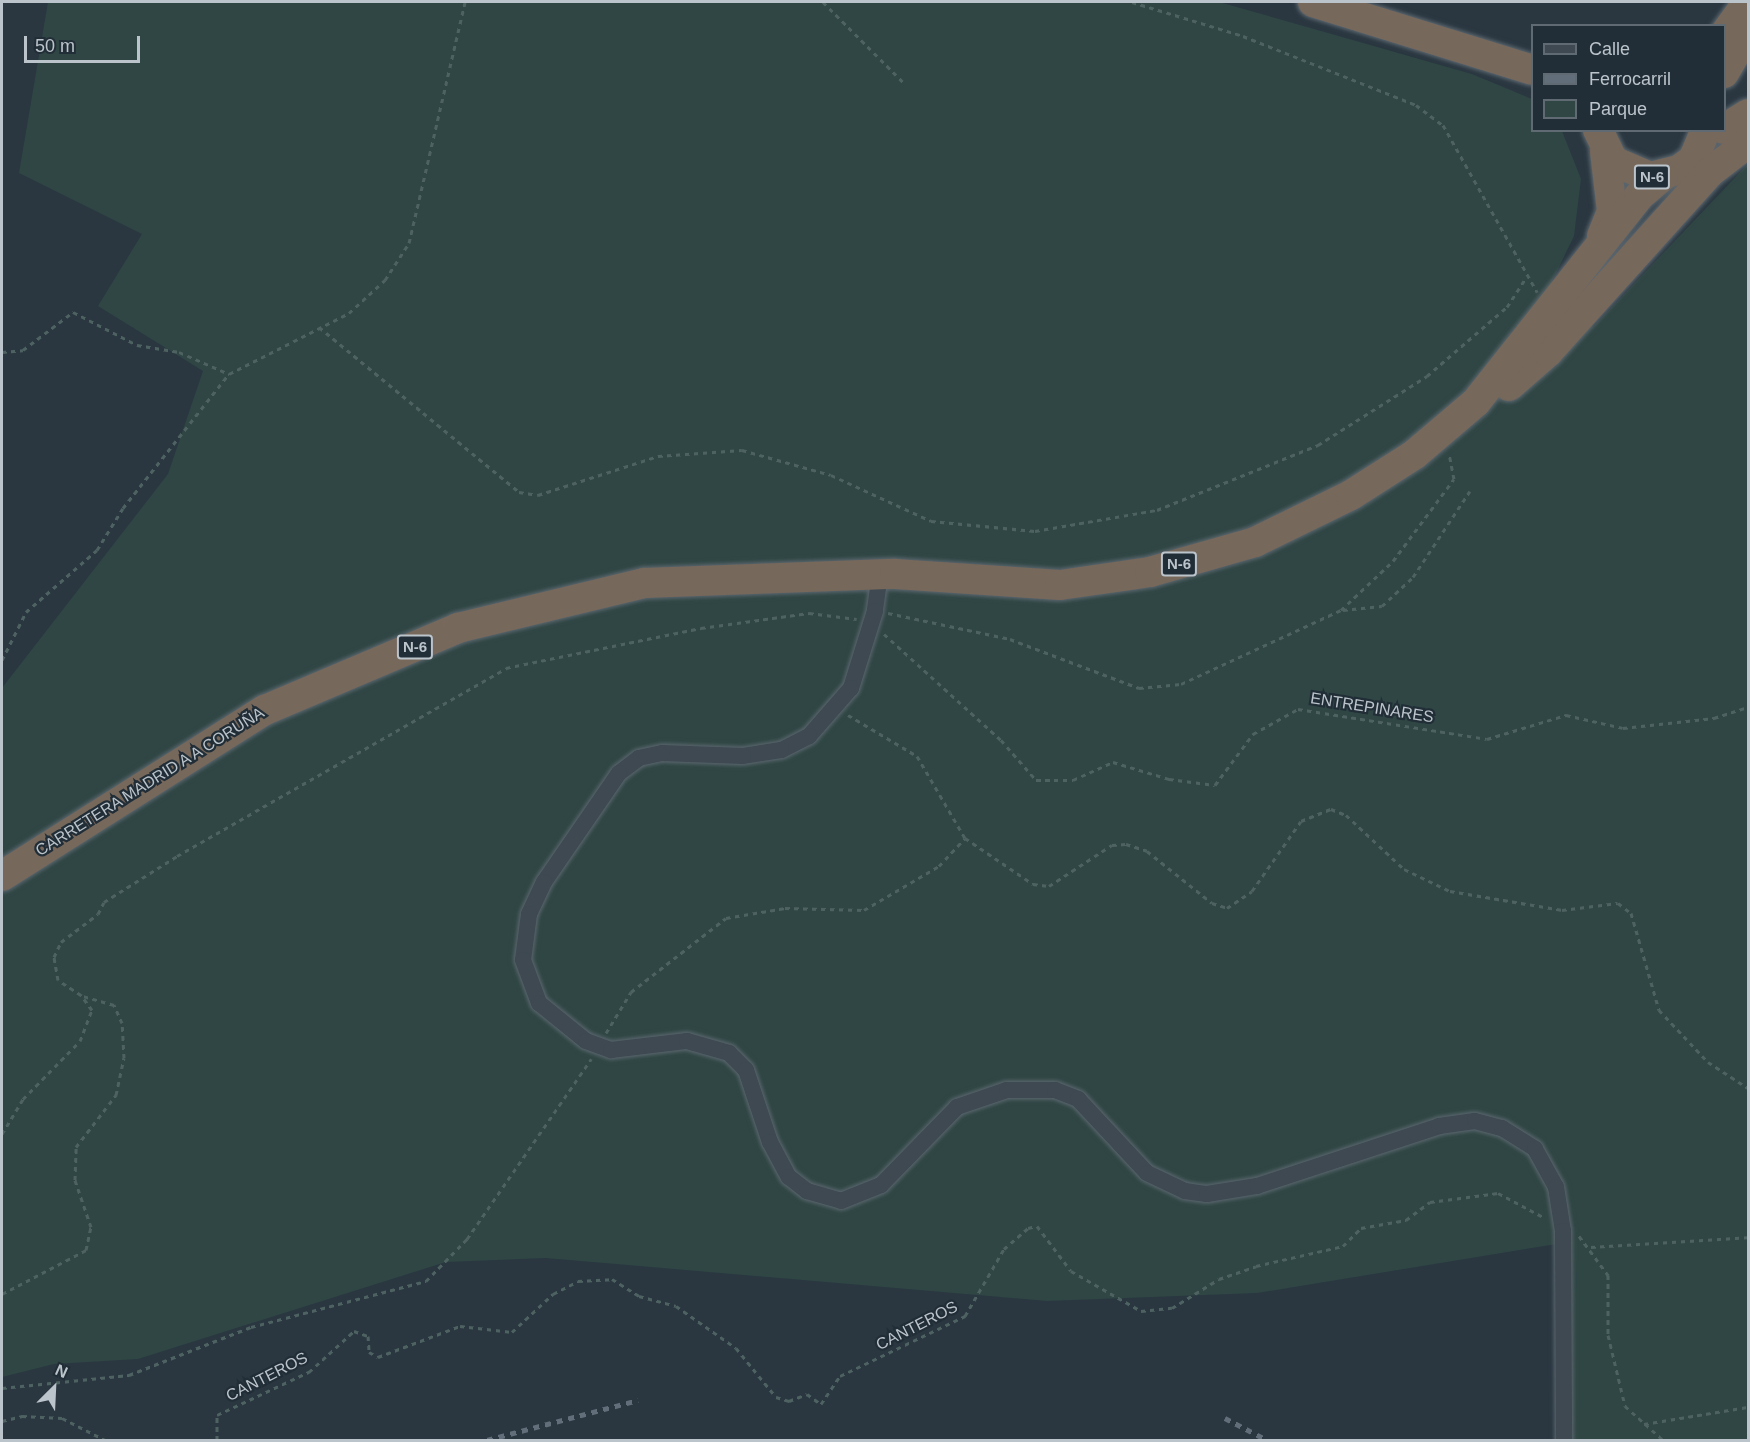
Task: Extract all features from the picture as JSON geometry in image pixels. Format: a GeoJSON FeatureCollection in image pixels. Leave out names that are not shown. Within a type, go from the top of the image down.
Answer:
{"type":"FeatureCollection","features":[{"type":"Feature","properties":{"kind":"highway"},"geometry":{"type":"LineString","coordinates":[[1313,2],[1531,69]]}},
{"type":"Feature","properties":{"kind":"highway"},"geometry":{"type":"LineString","coordinates":[[1726,34],[1748,2]]}},
{"type":"Feature","properties":{"kind":"highway"},"geometry":{"type":"LineString","coordinates":[[1726,51],[1749,24]]}},
{"type":"Feature","properties":{"kind":"highway"},"geometry":{"type":"LineString","coordinates":[[1726,71],[1749,32]]}},
{"type":"Feature","properties":{"kind":"highway"},"geometry":{"type":"LineString","coordinates":[[1726,127],[1749,114]]}},
{"type":"Feature","properties":{"kind":"highway","name":"N-6"},"geometry":{"type":"LineString","coordinates":[[1601,141],[1624,170],[1663,176],[1693,160],[1714,134]]}},
{"type":"Feature","properties":{"kind":"highway","name":"CARRETERA MADRID A A CORUÑA"},"geometry":{"type":"LineString","coordinates":[[1599,246],[1612,210],[1601,141]]}},
{"type":"Feature","properties":{"kind":"highway"},"geometry":{"type":"LineString","coordinates":[[1476,402],[1524,375],[1710,172],[1749,143]]}},
{"type":"Feature","properties":{"kind":"highway","name":"CARRETERA MADRID A A CORUÑA"},"geometry":{"type":"LineString","coordinates":[[2,876],[265,710],[458,628],[644,583],[880,574],[1060,585],[1150,572],[1256,542],[1351,495],[1445,429],[1476,402],[1552,310],[1599,246],[1663,176]]}},
{"type":"Feature","properties":{"kind":"street"},"geometry":{"type":"LineString","coordinates":[[880,574],[874,616],[839,707],[809,736],[782,750],[743,756],[663,753],[639,758],[619,773],[592,810],[539,893],[523,935],[523,960],[540,1003],[558,1022],[598,1046],[611,1050],[687,1041],[729,1053],[746,1070],[770,1142],[789,1177],[824,1198],[860,1198],[881,1185],[957,1107],[978,1096],[1034,1087],[1078,1099],[1147,1173],[1185,1191],[1207,1194],[1257,1186],[1439,1126],[1475,1121],[1502,1128],[1535,1149],[1556,1187],[1562,1225],[1564,1440]]}},
{"type":"Feature","properties":{"kind":"path"},"geometry":{"type":"LineString","coordinates":[[2,660],[26,612],[97,550],[123,508],[229,375],[350,313],[378,287],[409,243],[465,2]]}},
{"type":"Feature","properties":{"kind":"path"},"geometry":{"type":"LineString","coordinates":[[823,2],[903,82]]}},
{"type":"Feature","properties":{"kind":"path"},"geometry":{"type":"LineString","coordinates":[[1132,2],[1244,36],[1416,105],[1443,125],[1525,279],[1552,310]]}},
{"type":"Feature","properties":{"kind":"path"},"geometry":{"type":"LineString","coordinates":[[320,327],[519,492],[538,495],[658,456],[742,450],[831,475],[931,521],[1035,531],[1157,510],[1318,445],[1428,376],[1507,307],[1525,279]]}},
{"type":"Feature","properties":{"kind":"path"},"geometry":{"type":"LineString","coordinates":[[2,352],[23,350],[73,312],[137,345],[179,352],[229,375]]}},
{"type":"Feature","properties":{"kind":"path"},"geometry":{"type":"LineString","coordinates":[[2,1294],[86,1250],[91,1227],[75,1180],[76,1147],[116,1095],[124,1058],[122,1023],[114,1005],[81,995],[58,980],[54,957],[61,942],[98,915],[104,902],[506,669],[701,628],[809,613],[946,621],[1010,639],[1139,688],[1181,684],[1341,610],[1393,561],[1454,479],[1445,429]]}},
{"type":"Feature","properties":{"kind":"path"},"geometry":{"type":"LineString","coordinates":[[1341,610],[1382,606],[1406,585],[1470,491]]}},
{"type":"Feature","properties":{"kind":"path","name":"ENTREPINARES"},"geometry":{"type":"LineString","coordinates":[[874,616],[896,648],[1001,740],[1036,780],[1073,780],[1113,762],[1169,779],[1215,785],[1253,735],[1298,709],[1487,739],[1566,715],[1623,728],[1714,718],[1749,707]]}},
{"type":"Feature","properties":{"kind":"path"},"geometry":{"type":"LineString","coordinates":[[839,707],[917,756],[965,838],[1015,875],[1049,886],[1112,845],[1126,844],[1147,851],[1212,903],[1227,908],[1252,891],[1301,821],[1331,809],[1346,815],[1404,869],[1450,891],[1562,910],[1618,903],[1631,914],[1659,1010],[1708,1062],[1749,1088]]}},
{"type":"Feature","properties":{"kind":"path"},"geometry":{"type":"LineString","coordinates":[[2,1388],[129,1375],[252,1327],[426,1281],[467,1239],[598,1046],[631,992],[726,918],[785,908],[864,910],[939,866],[965,838]]}},
{"type":"Feature","properties":{"kind":"path"},"geometry":{"type":"LineString","coordinates":[[2,1134],[23,1099],[80,1041],[92,1010],[81,995]]}},
{"type":"Feature","properties":{"kind":"path","name":"CANTEROS"},"geometry":{"type":"LineString","coordinates":[[217,1440],[217,1415],[309,1372],[354,1331],[368,1336],[369,1353],[378,1357],[460,1326],[512,1332],[554,1294],[579,1281],[612,1280],[639,1296],[676,1306],[736,1348],[776,1397],[789,1401],[807,1394],[821,1404],[840,1376],[965,1316],[1004,1249],[1028,1228],[1037,1226],[1071,1271],[1141,1311],[1172,1308],[1219,1278],[1256,1266],[1343,1246],[1361,1228],[1406,1220],[1430,1202],[1498,1193],[1562,1225],[1591,1247],[1608,1275],[1608,1335],[1625,1406],[1642,1424],[1663,1440]]}},
{"type":"Feature","properties":{"kind":"path"},"geometry":{"type":"LineString","coordinates":[[1591,1247],[1749,1237]]}},
{"type":"Feature","properties":{"kind":"path"},"geometry":{"type":"LineString","coordinates":[[1642,1424],[1749,1407]]}},
{"type":"Feature","properties":{"kind":"path"},"geometry":{"type":"LineString","coordinates":[[2,1421],[22,1416],[62,1418],[105,1440]]}},
{"type":"Feature","properties":{"kind":"green space"},"geometry":{"type":"Polygon","coordinates":[[[48,2],[1219,2],[1472,74],[1531,99],[1531,132],[1562,132],[1581,179],[1574,236],[1547,292],[1593,327],[1748,164],[1748,1440],[1569,1440],[1563,1243],[1257,1293],[1047,1301],[546,1258],[446,1262],[138,1359],[54,1364],[2,1377],[2,688],[168,474],[203,371],[98,306],[142,234],[19,173],[48,2]]]}},
{"type":"Feature","properties":{"kind":"railway"},"geometry":{"type":"LineString","coordinates":[[487,1440],[638,1400]]}},
{"type":"Feature","properties":{"kind":"railway"},"geometry":{"type":"LineString","coordinates":[[1225,1418],[1267,1440]]}}]}
